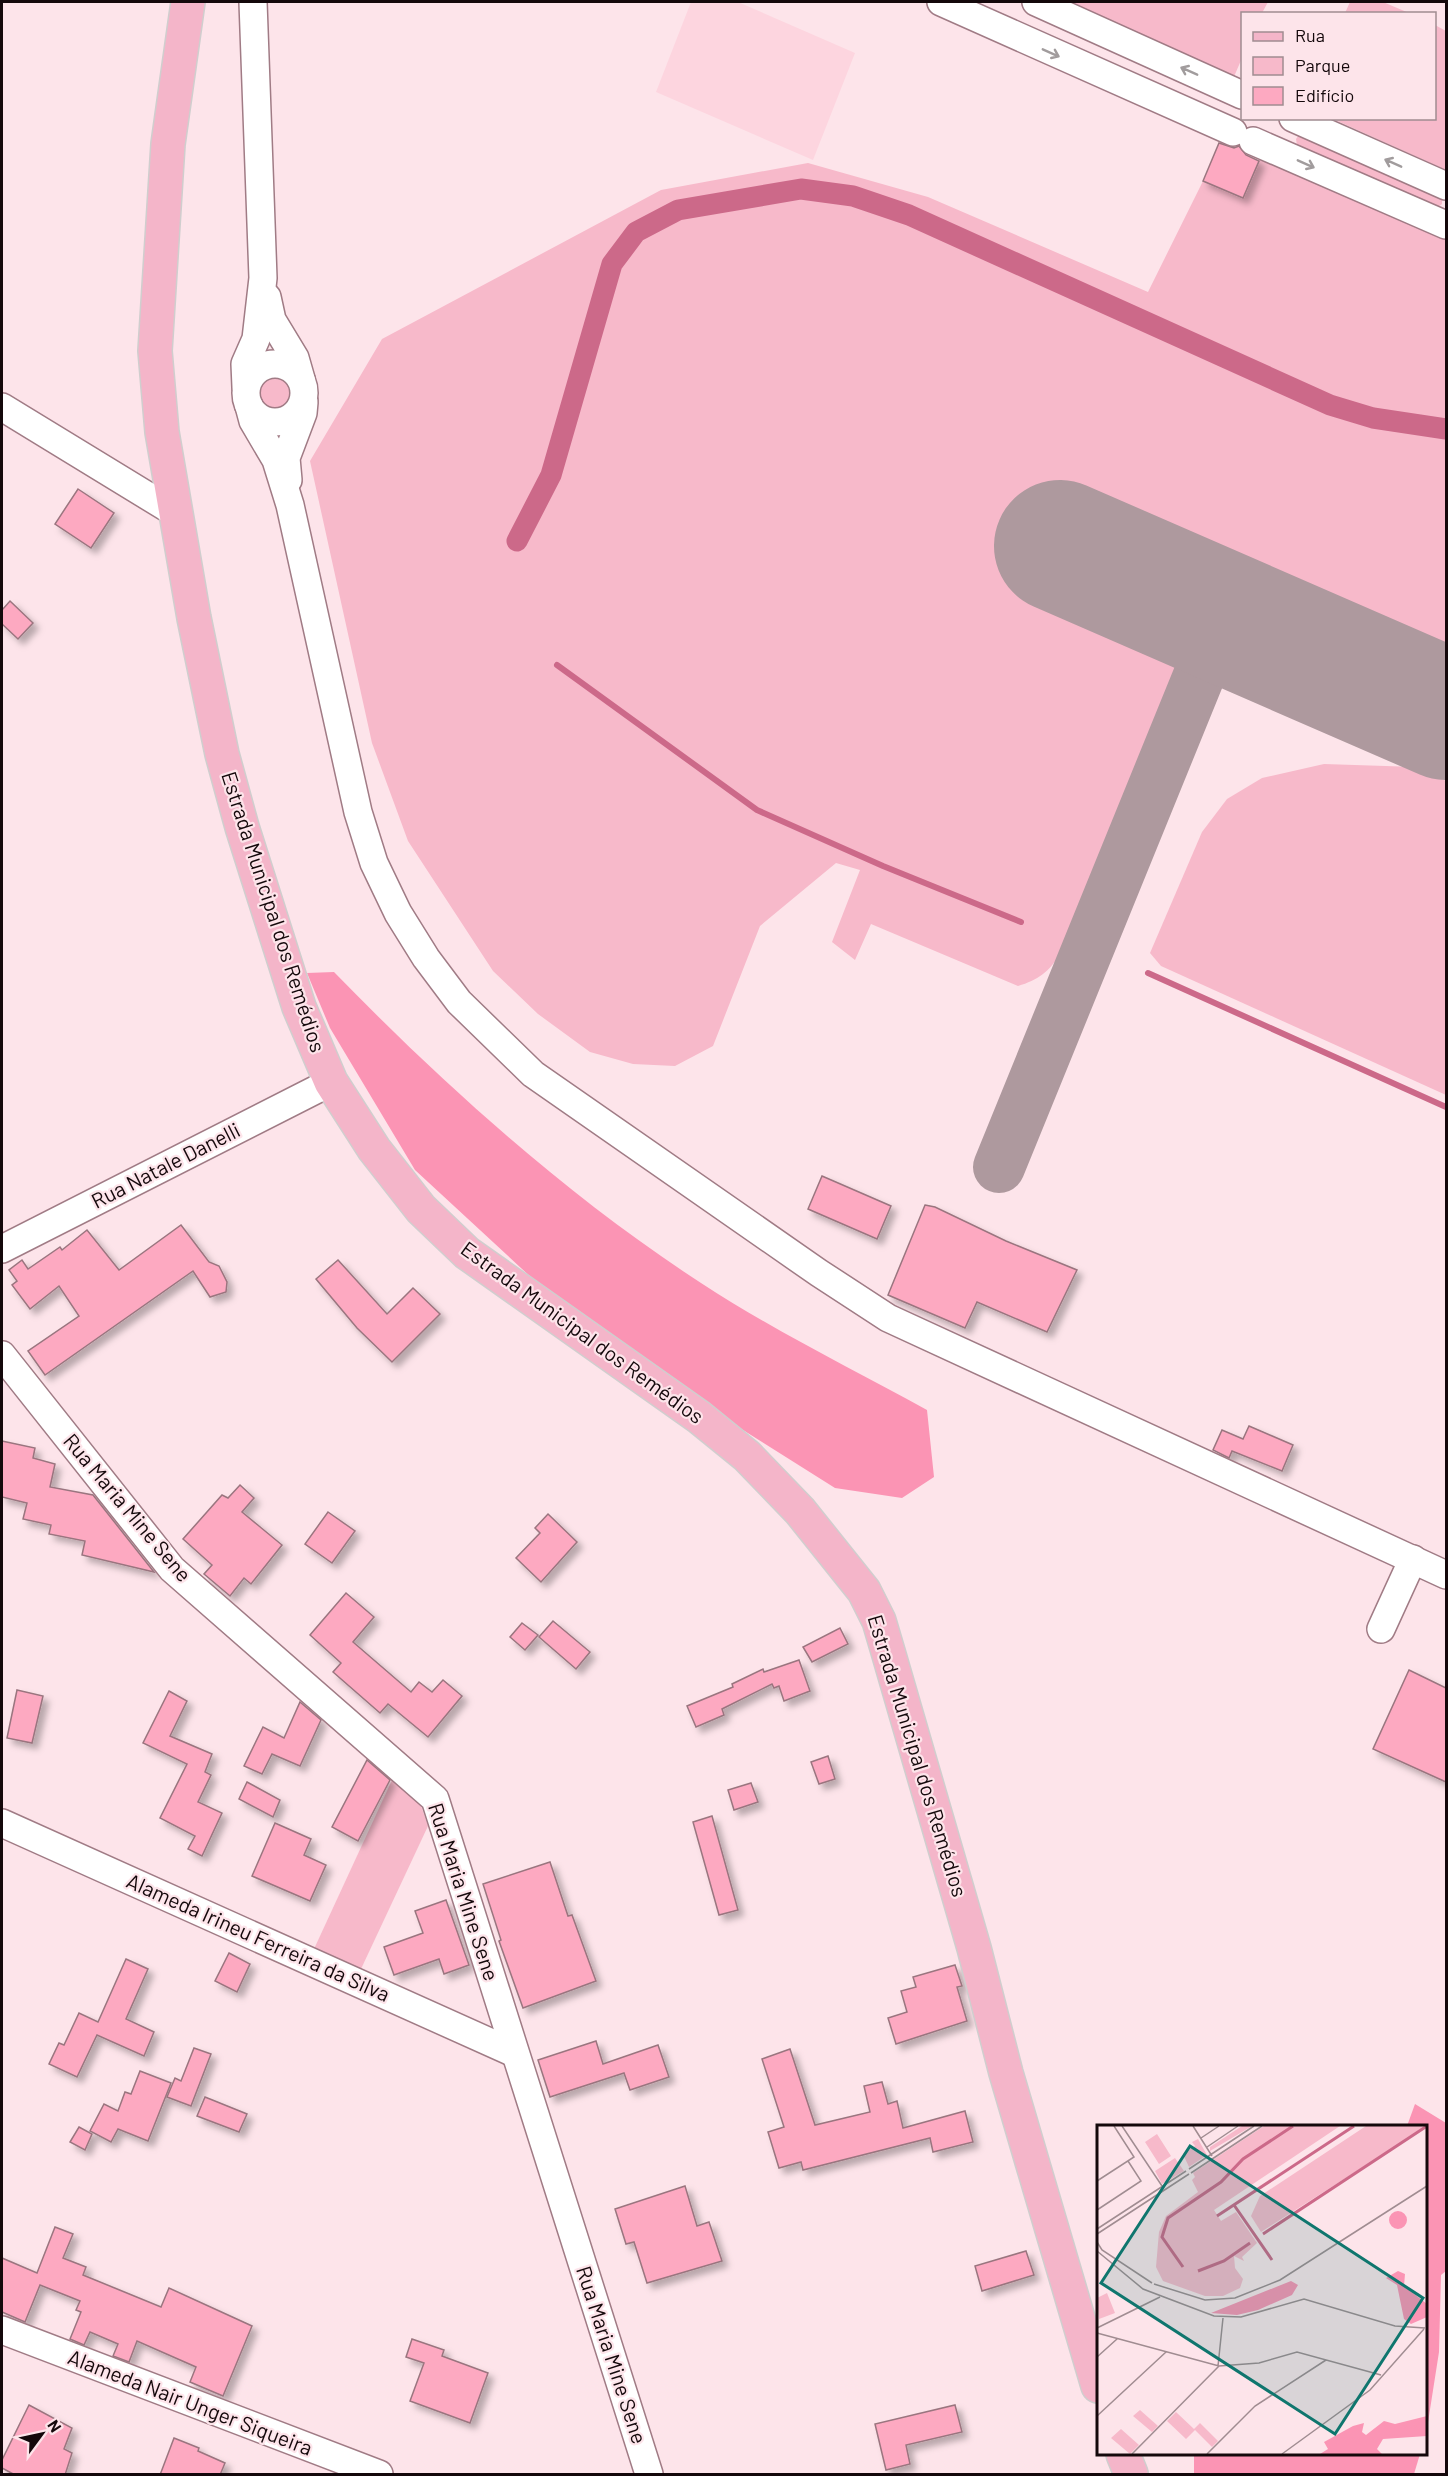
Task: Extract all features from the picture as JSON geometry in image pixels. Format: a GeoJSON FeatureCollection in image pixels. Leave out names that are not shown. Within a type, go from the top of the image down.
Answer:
{"type":"FeatureCollection","features":[{"type":"Feature","properties":{"kind":"main road","name":"Estrada Municipal dos Remédios"},"geometry":{"type":"LineString","coordinates":[[188,2],[168,144],[155,351],[162,432],[174,512],[220,743],[242,827],[299,1007],[331,1082],[374,1149],[421,1209],[467,1253],[699,1417],[747,1456],[800,1511],[864,1591],[879,1621],[974,1948],[1006,2073],[1097,2383]]}},
{"type":"Feature","properties":{"kind":"main road"},"geometry":{"type":"LineString","coordinates":[[1123,2455],[1131,2475]]}},
{"type":"Feature","properties":{"kind":"street"},"geometry":{"type":"LineString","coordinates":[[253,2],[263,278],[256,339],[245,364],[247,396],[253,422],[276,460],[290,505],[358,812],[374,862],[398,913],[426,958],[459,1002],[533,1074],[888,1318],[1446,1575]]}},
{"type":"Feature","properties":{"kind":"street"},"geometry":{"type":"LineString","coordinates":[[941,2],[995,28],[1446,225]]}},
{"type":"Feature","properties":{"kind":"street"},"geometry":{"type":"LineString","coordinates":[[985,2],[985,18],[995,28],[1008,30],[1019,24],[1025,13],[1023,2]]}},
{"type":"Feature","properties":{"kind":"street"},"geometry":{"type":"LineString","coordinates":[[1036,2],[1241,95]]}},
{"type":"Feature","properties":{"kind":"street"},"geometry":{"type":"LineString","coordinates":[[1298,120],[1446,186]]}},
{"type":"Feature","properties":{"kind":"street"},"geometry":{"type":"LineString","coordinates":[[263,278],[272,320],[295,358],[303,389],[303,413],[286,458],[290,505]]}},
{"type":"Feature","properties":{"kind":"street"},"geometry":{"type":"LineString","coordinates":[[273,363],[291,369],[303,389],[297,411],[281,421],[262,419],[247,396],[255,370],[273,363]]}},
{"type":"Feature","properties":{"kind":"street"},"geometry":{"type":"LineString","coordinates":[[2,407],[174,512]]}},
{"type":"Feature","properties":{"kind":"street","name":"Rua Natale Danelli"},"geometry":{"type":"LineString","coordinates":[[2,1249],[331,1082]]}},
{"type":"Feature","properties":{"kind":"street","name":"Rua Maria Mine Sene"},"geometry":{"type":"LineString","coordinates":[[2,1355],[172,1569],[435,1799],[649,2475]]}},
{"type":"Feature","properties":{"kind":"street"},"geometry":{"type":"LineString","coordinates":[[1381,1629],[1413,1559]]}},
{"type":"Feature","properties":{"kind":"street","name":"Alameda Irineu Ferreira da Silva"},"geometry":{"type":"LineString","coordinates":[[2,1823],[514,2053]]}},
{"type":"Feature","properties":{"kind":"street","name":"Alameda Nair Unger Siqueira"},"geometry":{"type":"LineString","coordinates":[[2,2330],[379,2475]]}},
{"type":"Feature","properties":{"kind":"shaded area"},"geometry":{"type":"Polygon","coordinates":[[[691,2],[738,2],[855,53],[813,160],[656,92],[691,2]]]}},
{"type":"Feature","properties":{"kind":"shaded area"},"geometry":{"type":"Polygon","coordinates":[[[334,972],[464,1098],[509,1138],[603,1214],[728,1300],[927,1410],[934,1477],[902,1498],[835,1488],[724,1418],[561,1305],[415,1170],[330,1028],[307,973],[334,972]]]}},
{"type":"Feature","properties":{"kind":"shaded area"},"geometry":{"type":"Polygon","coordinates":[[[1415,2104],[1446,2123],[1446,2271],[1441,2275],[1439,2352],[1427,2429],[1427,2125],[1407,2125],[1415,2104]]]}},
{"type":"Feature","properties":{"kind":"shaded area"},"geometry":{"type":"Polygon","coordinates":[[[1194,2455],[1420,2455],[1414,2474],[1194,2474],[1194,2455]]]}},
{"type":"Feature","properties":{"kind":"green space"},"geometry":{"type":"Polygon","coordinates":[[[1062,2],[1268,2],[1263,12],[1241,12],[1241,60],[1233,79],[1062,2]]]}},
{"type":"Feature","properties":{"kind":"green space"},"geometry":{"type":"Polygon","coordinates":[[[1350,2],[1383,2],[1407,12],[1345,12],[1350,2]]]}},
{"type":"Feature","properties":{"kind":"green space"},"geometry":{"type":"Polygon","coordinates":[[[1436,26],[1446,31],[1446,170],[1335,120],[1436,120],[1436,26]]]}},
{"type":"Feature","properties":{"kind":"green space"},"geometry":{"type":"Polygon","coordinates":[[[1299,135],[1442,194],[1442,204],[1438,207],[1303,150],[1297,145],[1296,139],[1299,135]]]}},
{"type":"Feature","properties":{"kind":"green space"},"geometry":{"type":"Polygon","coordinates":[[[1260,158],[1446,238],[1446,644],[1086,488],[1036,600],[1182,664],[1060,954],[1052,966],[1037,978],[1018,986],[871,924],[855,960],[832,942],[860,870],[836,863],[760,926],[713,1046],[675,1066],[633,1064],[590,1052],[538,1014],[493,971],[408,841],[372,743],[310,461],[382,339],[661,190],[808,163],[928,197],[1148,292],[1203,181],[1243,198],[1260,158]]]}},
{"type":"Feature","properties":{"kind":"green space"},"geometry":{"type":"Polygon","coordinates":[[[274,377],[285,382],[290,393],[285,404],[274,409],[263,404],[258,393],[263,382],[274,377]]]}},
{"type":"Feature","properties":{"kind":"green space"},"geometry":{"type":"Polygon","coordinates":[[[1324,764],[1416,767],[1446,781],[1446,1095],[1161,966],[1150,953],[1202,832],[1227,799],[1262,778],[1324,764]]]}},
{"type":"Feature","properties":{"kind":"green space"},"geometry":{"type":"Polygon","coordinates":[[[393,1778],[419,1800],[428,1826],[361,1969],[314,1949],[393,1778]]]}},
{"type":"Feature","properties":{"kind":"building"},"geometry":{"type":"Polygon","coordinates":[[[1219,143],[1234,148],[1239,146],[1246,155],[1259,161],[1243,198],[1203,181],[1219,143]]]}},
{"type":"Feature","properties":{"kind":"building"},"geometry":{"type":"Polygon","coordinates":[[[78,489],[114,513],[91,548],[55,524],[78,489]]]}},
{"type":"Feature","properties":{"kind":"building"},"geometry":{"type":"Polygon","coordinates":[[[10,601],[33,623],[18,639],[2,624],[2,610],[10,601]]]}},
{"type":"Feature","properties":{"kind":"building"},"geometry":{"type":"Polygon","coordinates":[[[822,1176],[891,1206],[877,1239],[808,1209],[822,1176]]]}},
{"type":"Feature","properties":{"kind":"building"},"geometry":{"type":"Polygon","coordinates":[[[925,1205],[935,1207],[1006,1241],[1077,1270],[1047,1332],[977,1302],[965,1328],[888,1295],[925,1205]]]}},
{"type":"Feature","properties":{"kind":"building"},"geometry":{"type":"Polygon","coordinates":[[[181,1225],[209,1262],[219,1266],[227,1282],[226,1292],[210,1297],[193,1271],[45,1375],[28,1351],[79,1316],[59,1286],[30,1309],[12,1285],[17,1281],[9,1270],[22,1260],[28,1269],[60,1247],[62,1250],[87,1230],[119,1270],[181,1225]]]}},
{"type":"Feature","properties":{"kind":"building"},"geometry":{"type":"Polygon","coordinates":[[[338,1260],[387,1314],[413,1288],[440,1314],[392,1362],[357,1328],[316,1279],[338,1260]]]}},
{"type":"Feature","properties":{"kind":"building"},"geometry":{"type":"Polygon","coordinates":[[[1249,1426],[1293,1445],[1282,1471],[1232,1451],[1229,1458],[1213,1450],[1222,1430],[1243,1439],[1249,1426]]]}},
{"type":"Feature","properties":{"kind":"building"},"geometry":{"type":"Polygon","coordinates":[[[2,1441],[35,1448],[33,1458],[55,1464],[50,1487],[93,1495],[154,1572],[82,1555],[85,1541],[49,1534],[51,1525],[23,1519],[27,1503],[2,1497],[2,1441]]]}},
{"type":"Feature","properties":{"kind":"building"},"geometry":{"type":"Polygon","coordinates":[[[240,1485],[254,1498],[242,1512],[282,1545],[251,1584],[244,1578],[230,1596],[204,1574],[212,1565],[183,1539],[222,1495],[228,1498],[240,1485]]]}},
{"type":"Feature","properties":{"kind":"building"},"geometry":{"type":"Polygon","coordinates":[[[328,1512],[355,1531],[332,1563],[305,1544],[328,1512]]]}},
{"type":"Feature","properties":{"kind":"building"},"geometry":{"type":"Polygon","coordinates":[[[548,1514],[577,1542],[541,1582],[516,1558],[540,1533],[535,1528],[548,1514]]]}},
{"type":"Feature","properties":{"kind":"building"},"geometry":{"type":"Polygon","coordinates":[[[346,1593],[374,1617],[353,1642],[411,1692],[419,1682],[432,1692],[443,1680],[462,1696],[428,1737],[388,1704],[380,1713],[333,1672],[341,1663],[310,1635],[346,1593]]]}},
{"type":"Feature","properties":{"kind":"building"},"geometry":{"type":"Polygon","coordinates":[[[553,1621],[590,1652],[576,1669],[539,1637],[553,1621]]]}},
{"type":"Feature","properties":{"kind":"building"},"geometry":{"type":"Polygon","coordinates":[[[522,1623],[538,1635],[525,1650],[510,1637],[522,1623]]]}},
{"type":"Feature","properties":{"kind":"building"},"geometry":{"type":"Polygon","coordinates":[[[840,1628],[848,1644],[812,1662],[803,1647],[840,1628]]]}},
{"type":"Feature","properties":{"kind":"building"},"geometry":{"type":"Polygon","coordinates":[[[799,1660],[810,1691],[784,1701],[779,1686],[774,1688],[772,1684],[722,1709],[724,1715],[696,1727],[687,1706],[733,1687],[732,1684],[763,1669],[764,1672],[799,1660]]]}},
{"type":"Feature","properties":{"kind":"building"},"geometry":{"type":"Polygon","coordinates":[[[1409,1670],[1446,1688],[1446,1782],[1373,1749],[1409,1670]]]}},
{"type":"Feature","properties":{"kind":"building"},"geometry":{"type":"Polygon","coordinates":[[[17,1690],[43,1696],[32,1743],[7,1738],[17,1690]]]}},
{"type":"Feature","properties":{"kind":"building"},"geometry":{"type":"Polygon","coordinates":[[[169,1691],[187,1701],[170,1736],[212,1754],[205,1772],[211,1775],[198,1802],[222,1813],[202,1856],[188,1849],[195,1836],[160,1818],[187,1764],[143,1743],[169,1691]]]}},
{"type":"Feature","properties":{"kind":"building"},"geometry":{"type":"Polygon","coordinates":[[[300,1702],[321,1720],[300,1766],[272,1754],[262,1774],[244,1766],[263,1727],[284,1738],[300,1702]]]}},
{"type":"Feature","properties":{"kind":"building"},"geometry":{"type":"Polygon","coordinates":[[[828,1756],[835,1779],[819,1784],[811,1762],[828,1756]]]}},
{"type":"Feature","properties":{"kind":"building"},"geometry":{"type":"Polygon","coordinates":[[[367,1760],[390,1780],[358,1841],[332,1827],[367,1760]]]}},
{"type":"Feature","properties":{"kind":"building"},"geometry":{"type":"Polygon","coordinates":[[[247,1782],[280,1800],[273,1817],[239,1799],[247,1782]]]}},
{"type":"Feature","properties":{"kind":"building"},"geometry":{"type":"Polygon","coordinates":[[[751,1783],[758,1802],[734,1810],[728,1790],[751,1783]]]}},
{"type":"Feature","properties":{"kind":"building"},"geometry":{"type":"Polygon","coordinates":[[[712,1816],[738,1910],[719,1915],[693,1822],[712,1816]]]}},
{"type":"Feature","properties":{"kind":"building"},"geometry":{"type":"Polygon","coordinates":[[[275,1823],[311,1839],[304,1855],[326,1865],[310,1901],[252,1876],[275,1823]]]}},
{"type":"Feature","properties":{"kind":"building"},"geometry":{"type":"Polygon","coordinates":[[[550,1862],[568,1916],[572,1915],[596,1981],[523,2008],[499,1941],[501,1940],[483,1884],[550,1862]]]}},
{"type":"Feature","properties":{"kind":"building"},"geometry":{"type":"Polygon","coordinates":[[[446,1900],[469,1965],[444,1974],[439,1959],[394,1975],[384,1947],[423,1933],[415,1911],[446,1900]]]}},
{"type":"Feature","properties":{"kind":"building"},"geometry":{"type":"Polygon","coordinates":[[[229,1953],[250,1964],[237,1992],[215,1981],[229,1953]]]}},
{"type":"Feature","properties":{"kind":"building"},"geometry":{"type":"Polygon","coordinates":[[[126,1959],[148,1969],[126,2019],[154,2032],[144,2056],[97,2035],[77,2077],[49,2064],[59,2043],[64,2045],[79,2013],[98,2022],[126,1959]]]}},
{"type":"Feature","properties":{"kind":"building"},"geometry":{"type":"Polygon","coordinates":[[[955,1965],[962,1986],[957,1987],[967,2021],[896,2044],[888,2018],[907,2012],[901,1991],[916,1987],[913,1977],[955,1965]]]}},
{"type":"Feature","properties":{"kind":"building"},"geometry":{"type":"Polygon","coordinates":[[[596,2041],[603,2064],[658,2045],[669,2077],[630,2090],[624,2073],[550,2097],[538,2060],[596,2041]]]}},
{"type":"Feature","properties":{"kind":"building"},"geometry":{"type":"Polygon","coordinates":[[[194,2048],[211,2054],[191,2106],[167,2097],[175,2078],[181,2081],[194,2048]]]}},
{"type":"Feature","properties":{"kind":"building"},"geometry":{"type":"Polygon","coordinates":[[[790,2049],[815,2125],[870,2112],[864,2086],[882,2082],[888,2104],[897,2101],[903,2128],[965,2111],[973,2142],[933,2152],[930,2138],[803,2170],[801,2162],[779,2168],[768,2132],[784,2127],[762,2059],[790,2049]]]}},
{"type":"Feature","properties":{"kind":"building"},"geometry":{"type":"Polygon","coordinates":[[[140,2071],[171,2083],[148,2141],[118,2129],[111,2142],[90,2131],[104,2104],[118,2111],[125,2092],[131,2094],[140,2071]]]}},
{"type":"Feature","properties":{"kind":"building"},"geometry":{"type":"Polygon","coordinates":[[[205,2097],[247,2114],[239,2132],[197,2116],[205,2097]]]}},
{"type":"Feature","properties":{"kind":"building"},"geometry":{"type":"Polygon","coordinates":[[[79,2127],[92,2134],[85,2150],[70,2142],[79,2127]]]}},
{"type":"Feature","properties":{"kind":"building"},"geometry":{"type":"Polygon","coordinates":[[[685,2186],[697,2226],[709,2222],[722,2261],[647,2283],[634,2242],[626,2244],[615,2209],[685,2186]]]}},
{"type":"Feature","properties":{"kind":"building"},"geometry":{"type":"Polygon","coordinates":[[[55,2227],[73,2234],[63,2258],[86,2267],[83,2275],[161,2307],[169,2288],[252,2326],[223,2396],[190,2382],[196,2367],[137,2341],[129,2362],[113,2356],[118,2344],[90,2332],[84,2345],[70,2339],[81,2312],[76,2310],[80,2301],[40,2285],[25,2322],[2,2312],[2,2258],[37,2273],[55,2227]]]}},
{"type":"Feature","properties":{"kind":"building"},"geometry":{"type":"Polygon","coordinates":[[[1026,2251],[1034,2275],[982,2291],[975,2266],[1026,2251]]]}},
{"type":"Feature","properties":{"kind":"building"},"geometry":{"type":"Polygon","coordinates":[[[412,2339],[444,2350],[442,2356],[488,2373],[470,2423],[410,2401],[424,2363],[406,2357],[412,2339]]]}},
{"type":"Feature","properties":{"kind":"building"},"geometry":{"type":"Polygon","coordinates":[[[29,2405],[72,2428],[64,2449],[72,2453],[65,2475],[15,2475],[2,2468],[2,2460],[29,2405]]]}},
{"type":"Feature","properties":{"kind":"building"},"geometry":{"type":"Polygon","coordinates":[[[955,2405],[962,2432],[906,2445],[910,2464],[886,2470],[875,2424],[955,2405]]]}},
{"type":"Feature","properties":{"kind":"building"},"geometry":{"type":"Polygon","coordinates":[[[174,2438],[199,2448],[198,2451],[225,2463],[220,2475],[160,2475],[174,2438]]]}},
{"type":"Feature","properties":{"kind":"waterway"},"geometry":{"type":"LineString","coordinates":[[517,541],[551,475],[612,264],[636,232],[678,210],[801,189],[853,196],[909,215],[1330,405],[1373,418],[1446,429]]}},
{"type":"Feature","properties":{"kind":"waterway"},"geometry":{"type":"LineString","coordinates":[[557,665],[757,810],[883,866],[1021,922]]}},
{"type":"Feature","properties":{"kind":"waterway"},"geometry":{"type":"LineString","coordinates":[[1148,973],[1446,1107]]}},
{"type":"Feature","properties":{"kind":"taxiway"},"geometry":{"type":"LineString","coordinates":[[999,1167],[1223,617]]}},
{"type":"Feature","properties":{"kind":"runway"},"geometry":{"type":"LineString","coordinates":[[1060,546],[1446,714]]}}]}
